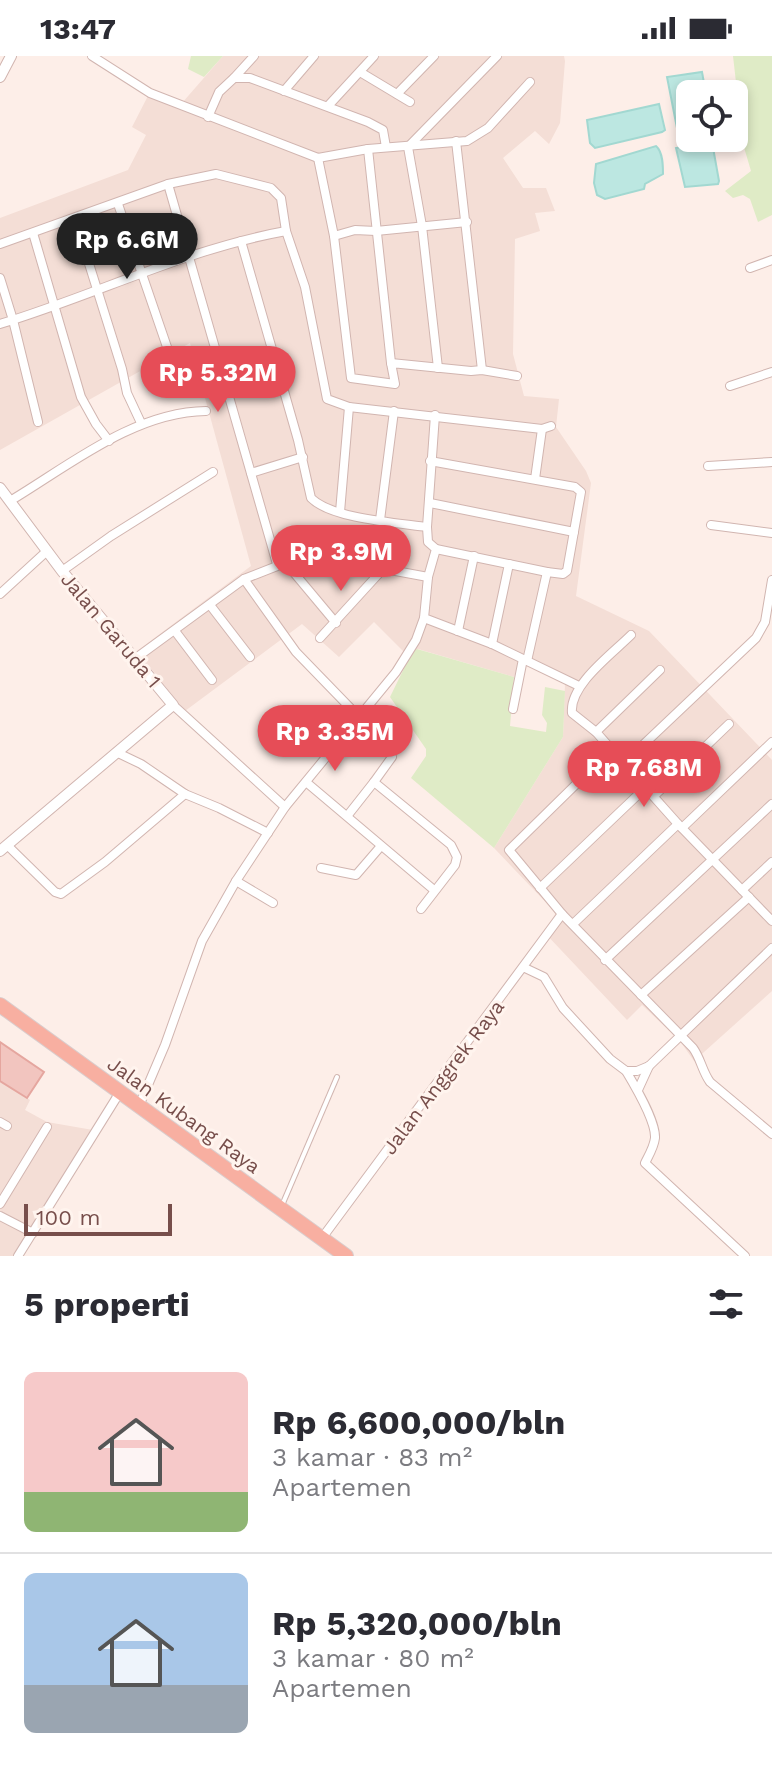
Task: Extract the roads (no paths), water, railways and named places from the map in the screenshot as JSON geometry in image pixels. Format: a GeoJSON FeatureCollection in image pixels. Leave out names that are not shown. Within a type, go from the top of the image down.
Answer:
{"type":"FeatureCollection","features":[{"type":"Feature","properties":{"kind":"highway","name":"Jalan Kubang Raya"},"geometry":{"type":"LineString","coordinates":[[0,1005],[346,1256]]}},
{"type":"Feature","properties":{"kind":"street"},"geometry":{"type":"LineString","coordinates":[[0,77],[11,56]]}},
{"type":"Feature","properties":{"kind":"street"},"geometry":{"type":"LineString","coordinates":[[92,56],[150,93],[318,158],[368,149],[467,141],[479,136],[530,82]]}},
{"type":"Feature","properties":{"kind":"street"},"geometry":{"type":"LineString","coordinates":[[208,117],[219,92],[254,56]]}},
{"type":"Feature","properties":{"kind":"street"},"geometry":{"type":"LineString","coordinates":[[284,91],[314,56]]}},
{"type":"Feature","properties":{"kind":"street"},"geometry":{"type":"LineString","coordinates":[[328,106],[374,56]]}},
{"type":"Feature","properties":{"kind":"street"},"geometry":{"type":"LineString","coordinates":[[397,94],[434,56]]}},
{"type":"Feature","properties":{"kind":"street"},"geometry":{"type":"LineString","coordinates":[[408,147],[497,56]]}},
{"type":"Feature","properties":{"kind":"street"},"geometry":{"type":"LineString","coordinates":[[360,72],[410,102]]}},
{"type":"Feature","properties":{"kind":"street"},"geometry":{"type":"LineString","coordinates":[[234,78],[250,78],[383,130],[386,147]]}},
{"type":"Feature","properties":{"kind":"street"},"geometry":{"type":"LineString","coordinates":[[456,141],[482,370]]}},
{"type":"Feature","properties":{"kind":"street"},"geometry":{"type":"LineString","coordinates":[[408,147],[422,226],[438,368]]}},
{"type":"Feature","properties":{"kind":"street"},"geometry":{"type":"LineString","coordinates":[[318,158],[334,236],[351,378],[395,384],[368,149]]}},
{"type":"Feature","properties":{"kind":"street"},"geometry":{"type":"LineString","coordinates":[[0,244],[168,184],[216,174],[271,188],[281,198],[286,231],[309,303],[327,399],[349,407],[546,427],[535,479]]}},
{"type":"Feature","properties":{"kind":"street"},"geometry":{"type":"LineString","coordinates":[[168,184],[251,473],[281,563],[336,623]]}},
{"type":"Feature","properties":{"kind":"street"},"geometry":{"type":"LineString","coordinates":[[118,204],[167,347]]}},
{"type":"Feature","properties":{"kind":"street"},"geometry":{"type":"LineString","coordinates":[[75,219],[99,289],[122,369],[122,380],[141,423]]}},
{"type":"Feature","properties":{"kind":"street"},"geometry":{"type":"LineString","coordinates":[[334,236],[355,230],[376,231],[467,222]]}},
{"type":"Feature","properties":{"kind":"street"},"geometry":{"type":"LineString","coordinates":[[0,324],[189,255],[286,231]]}},
{"type":"Feature","properties":{"kind":"street"},"geometry":{"type":"LineString","coordinates":[[33,233],[81,397],[109,441]]}},
{"type":"Feature","properties":{"kind":"street"},"geometry":{"type":"LineString","coordinates":[[241,241],[303,457],[311,498],[340,512],[427,527]]}},
{"type":"Feature","properties":{"kind":"street"},"geometry":{"type":"LineString","coordinates":[[750,268],[772,260]]}},
{"type":"Feature","properties":{"kind":"street"},"geometry":{"type":"LineString","coordinates":[[0,278],[38,422]]}},
{"type":"Feature","properties":{"kind":"street"},"geometry":{"type":"LineString","coordinates":[[391,363],[517,376]]}},
{"type":"Feature","properties":{"kind":"street"},"geometry":{"type":"LineString","coordinates":[[730,386],[772,372]]}},
{"type":"Feature","properties":{"kind":"street"},"geometry":{"type":"LineString","coordinates":[[340,512],[349,407]]}},
{"type":"Feature","properties":{"kind":"street"},"geometry":{"type":"LineString","coordinates":[[10,501],[141,423],[168,414],[206,411]]}},
{"type":"Feature","properties":{"kind":"street"},"geometry":{"type":"LineString","coordinates":[[380,520],[394,411]]}},
{"type":"Feature","properties":{"kind":"street"},"geometry":{"type":"LineString","coordinates":[[430,461],[579,489],[581,492],[567,571],[563,574],[547,572],[436,549],[428,542],[430,461],[435,415]]}},
{"type":"Feature","properties":{"kind":"street"},"geometry":{"type":"LineString","coordinates":[[251,473],[303,457]]}},
{"type":"Feature","properties":{"kind":"street"},"geometry":{"type":"LineString","coordinates":[[708,466],[772,462]]}},
{"type":"Feature","properties":{"kind":"street"},"geometry":{"type":"LineString","coordinates":[[62,571],[111,536],[213,472]]}},
{"type":"Feature","properties":{"kind":"street","name":"Jalan Garuda 1"},"geometry":{"type":"LineString","coordinates":[[0,488],[62,571],[173,705],[4,848]]}},
{"type":"Feature","properties":{"kind":"street"},"geometry":{"type":"LineString","coordinates":[[430,503],[574,532]]}},
{"type":"Feature","properties":{"kind":"street"},"geometry":{"type":"LineString","coordinates":[[711,525],[772,533]]}},
{"type":"Feature","properties":{"kind":"street"},"geometry":{"type":"LineString","coordinates":[[139,1106],[165,1045],[190,968],[236,881],[285,807],[360,718],[396,672],[416,640],[424,618],[428,577],[436,549]]}},
{"type":"Feature","properties":{"kind":"street"},"geometry":{"type":"LineString","coordinates":[[0,594],[47,551]]}},
{"type":"Feature","properties":{"kind":"street"},"geometry":{"type":"LineString","coordinates":[[136,658],[244,579],[281,563],[313,556],[428,577]]}},
{"type":"Feature","properties":{"kind":"street"},"geometry":{"type":"LineString","coordinates":[[458,631],[474,556]]}},
{"type":"Feature","properties":{"kind":"street"},"geometry":{"type":"LineString","coordinates":[[492,644],[509,564]]}},
{"type":"Feature","properties":{"kind":"street"},"geometry":{"type":"LineString","coordinates":[[320,638],[383,569]]}},
{"type":"Feature","properties":{"kind":"street"},"geometry":{"type":"LineString","coordinates":[[513,709],[547,572]]}},
{"type":"Feature","properties":{"kind":"street"},"geometry":{"type":"LineString","coordinates":[[244,579],[296,652],[360,718]]}},
{"type":"Feature","properties":{"kind":"street"},"geometry":{"type":"LineString","coordinates":[[624,763],[756,638],[765,622],[772,580]]}},
{"type":"Feature","properties":{"kind":"street"},"geometry":{"type":"LineString","coordinates":[[210,605],[250,657]]}},
{"type":"Feature","properties":{"kind":"street"},"geometry":{"type":"LineString","coordinates":[[424,618],[492,644],[579,686]]}},
{"type":"Feature","properties":{"kind":"street"},"geometry":{"type":"LineString","coordinates":[[175,631],[212,680]]}},
{"type":"Feature","properties":{"kind":"street"},"geometry":{"type":"LineString","coordinates":[[631,635],[579,686],[571,711],[596,732],[680,826],[772,921]]}},
{"type":"Feature","properties":{"kind":"street"},"geometry":{"type":"LineString","coordinates":[[596,732],[660,670]]}},
{"type":"Feature","properties":{"kind":"street"},"geometry":{"type":"LineString","coordinates":[[173,705],[285,807]]}},
{"type":"Feature","properties":{"kind":"street"},"geometry":{"type":"LineString","coordinates":[[654,796],[729,724]]}},
{"type":"Feature","properties":{"kind":"street"},"geometry":{"type":"LineString","coordinates":[[573,924],[772,742]]}},
{"type":"Feature","properties":{"kind":"street"},"geometry":{"type":"LineString","coordinates":[[611,750],[509,850],[562,914],[680,1034],[700,1058],[703,1073],[710,1082],[772,1134]]}},
{"type":"Feature","properties":{"kind":"street"},"geometry":{"type":"LineString","coordinates":[[118,753],[141,764],[185,794],[268,833]]}},
{"type":"Feature","properties":{"kind":"street"},"geometry":{"type":"LineString","coordinates":[[348,815],[392,757]]}},
{"type":"Feature","properties":{"kind":"street"},"geometry":{"type":"LineString","coordinates":[[306,782],[434,890]]}},
{"type":"Feature","properties":{"kind":"street"},"geometry":{"type":"LineString","coordinates":[[374,782],[456,851],[455,865],[421,909]]}},
{"type":"Feature","properties":{"kind":"street"},"geometry":{"type":"LineString","coordinates":[[540,888],[645,788]]}},
{"type":"Feature","properties":{"kind":"street"},"geometry":{"type":"LineString","coordinates":[[4,848],[61,894],[105,862],[185,794]]}},
{"type":"Feature","properties":{"kind":"street"},"geometry":{"type":"LineString","coordinates":[[605,960],[772,804]]}},
{"type":"Feature","properties":{"kind":"street"},"geometry":{"type":"LineString","coordinates":[[321,868],[356,875],[381,846]]}},
{"type":"Feature","properties":{"kind":"street"},"geometry":{"type":"LineString","coordinates":[[641,995],[746,894],[772,862]]}},
{"type":"Feature","properties":{"kind":"street"},"geometry":{"type":"LineString","coordinates":[[236,881],[273,903]]}},
{"type":"Feature","properties":{"kind":"street","name":"Jalan Anggrek Raya"},"geometry":{"type":"LineString","coordinates":[[322,1238],[525,968],[562,914]]}},
{"type":"Feature","properties":{"kind":"street"},"geometry":{"type":"LineString","coordinates":[[638,1090],[649,1066],[772,948]]}},
{"type":"Feature","properties":{"kind":"street"},"geometry":{"type":"LineString","coordinates":[[525,968],[544,977],[553,995],[610,1059],[626,1071],[638,1090],[655,1131],[655,1141],[645,1163],[745,1256]]}},
{"type":"Feature","properties":{"kind":"street"},"geometry":{"type":"LineString","coordinates":[[626,1071],[649,1066]]}},
{"type":"Feature","properties":{"kind":"street"},"geometry":{"type":"LineString","coordinates":[[18,1256],[120,1092]]}},
{"type":"Feature","properties":{"kind":"street"},"geometry":{"type":"LineString","coordinates":[[0,1204],[47,1127]]}},
{"type":"Feature","properties":{"kind":"street"},"geometry":{"type":"LineString","coordinates":[[0,1216],[33,1233]]}},
{"type":"Feature","properties":{"kind":"lane"},"geometry":{"type":"LineString","coordinates":[[280,1209],[337,1077]]}},
{"type":"Feature","properties":{"kind":"water"},"geometry":{"type":"Polygon","coordinates":[[[702,72],[703,80],[676,80],[676,123],[667,77],[702,72]]]}},
{"type":"Feature","properties":{"kind":"water"},"geometry":{"type":"Polygon","coordinates":[[[659,104],[665,130],[662,132],[595,148],[590,143],[587,120],[659,104]]]}},
{"type":"Feature","properties":{"kind":"water"},"geometry":{"type":"Polygon","coordinates":[[[656,146],[663,163],[663,174],[645,184],[644,189],[605,199],[597,195],[594,183],[596,164],[656,146]]]}},
{"type":"Feature","properties":{"kind":"water"},"geometry":{"type":"Polygon","coordinates":[[[677,152],[714,152],[718,184],[685,187],[677,152]]]}}]}
